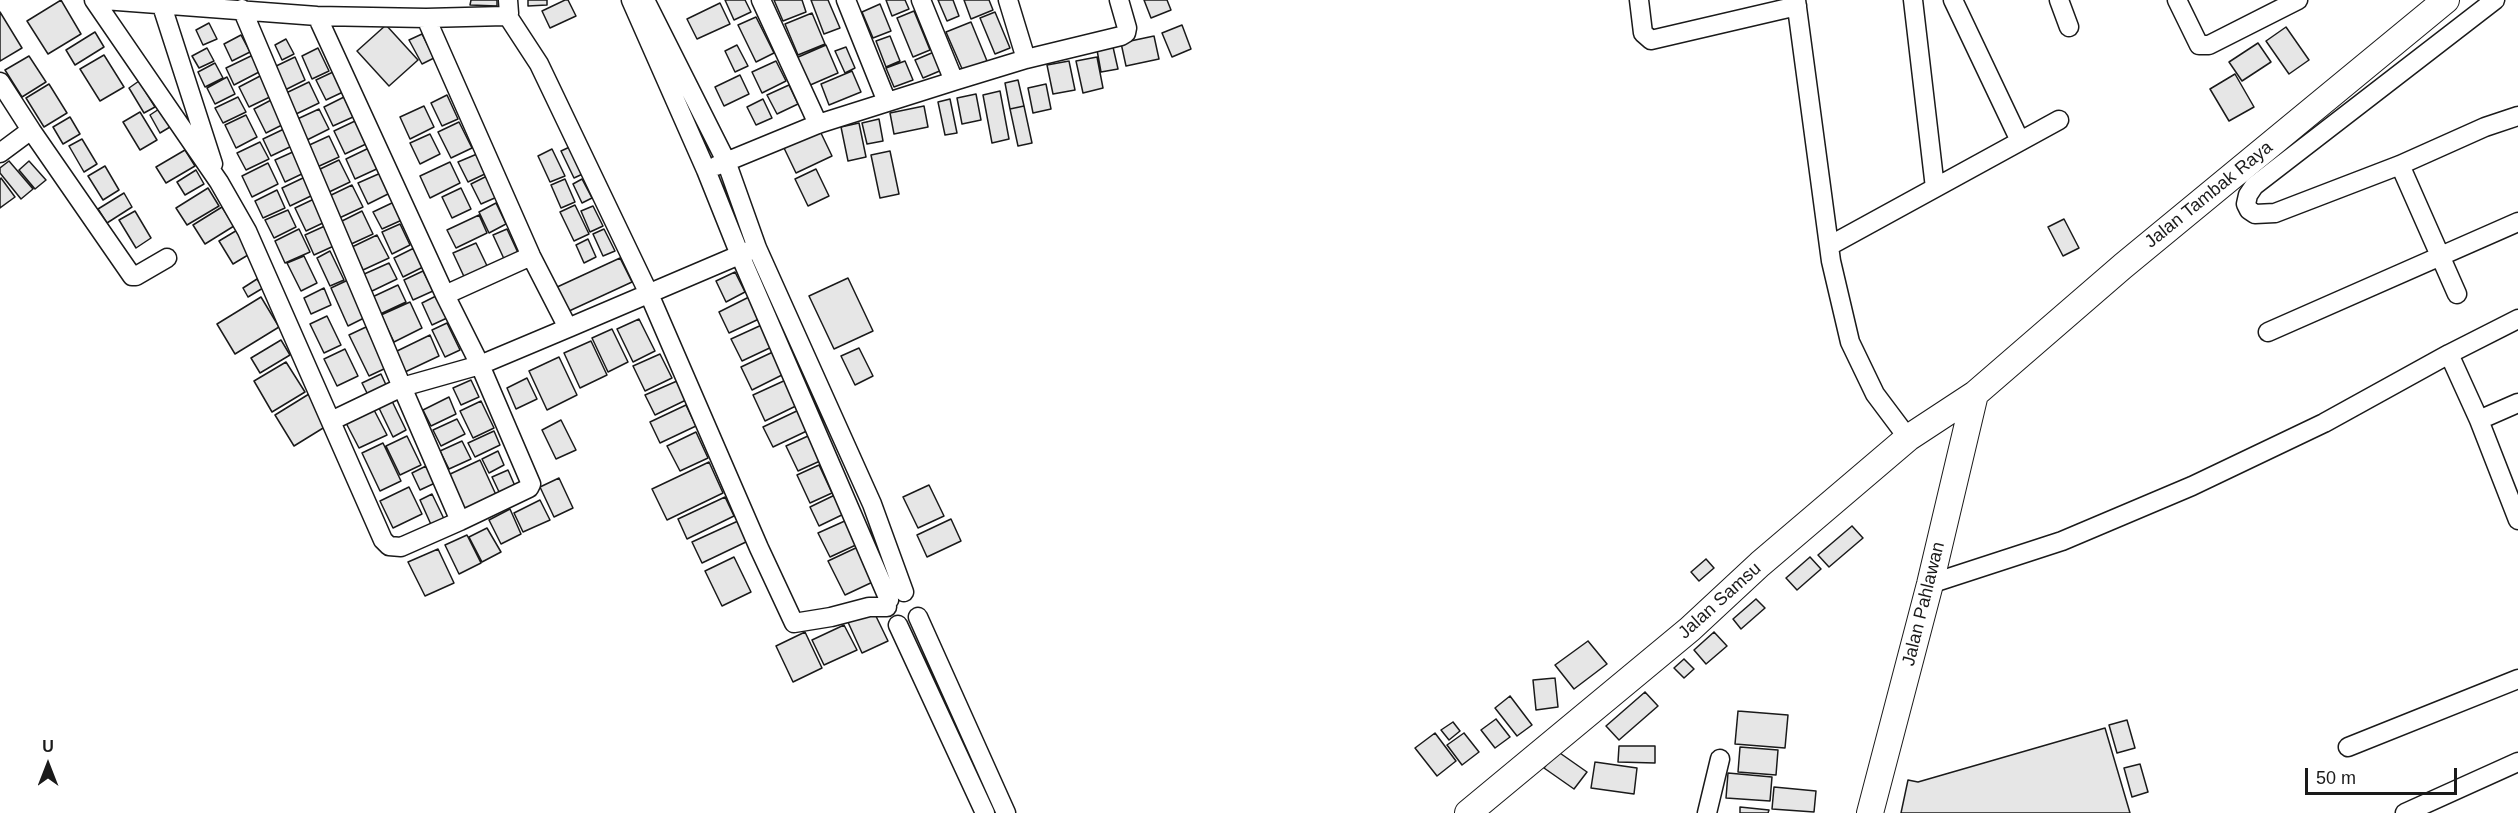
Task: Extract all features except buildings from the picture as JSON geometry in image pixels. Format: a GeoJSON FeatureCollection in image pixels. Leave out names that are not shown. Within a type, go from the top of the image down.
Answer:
{"type":"FeatureCollection","features":[{"type":"Feature","properties":{"kind":"street"},"geometry":{"type":"LineString","coordinates":[[94,0],[219,182],[247,231],[374,521],[389,546],[401,547],[526,492],[531,484],[480,365],[445,296],[317,16]]}},
{"type":"Feature","properties":{"kind":"street"},"geometry":{"type":"LineString","coordinates":[[104,0],[317,16],[426,18],[508,8],[539,64],[649,294],[794,623],[831,618],[914,596],[919,602],[918,618],[1006,813]]}},
{"type":"Feature","properties":{"kind":"street"},"geometry":{"type":"LineString","coordinates":[[630,0],[893,600]]}},
{"type":"Feature","properties":{"kind":"street"},"geometry":{"type":"LineString","coordinates":[[645,0],[726,161],[757,248],[872,504],[893,600],[891,620],[898,624],[909,624],[918,618]]}},
{"type":"Feature","properties":{"kind":"street"},"geometry":{"type":"LineString","coordinates":[[761,0],[818,124]]}},
{"type":"Feature","properties":{"kind":"street"},"geometry":{"type":"LineString","coordinates":[[846,0],[887,102]]}},
{"type":"Feature","properties":{"kind":"street"},"geometry":{"type":"LineString","coordinates":[[921,0],[954,81]]}},
{"type":"Feature","properties":{"kind":"street"},"geometry":{"type":"LineString","coordinates":[[1008,0],[1026,59]]}},
{"type":"Feature","properties":{"kind":"street"},"geometry":{"type":"LineString","coordinates":[[706,170],[818,124],[1026,59],[1126,33],[1126,21],[1119,0]]}},
{"type":"Feature","properties":{"kind":"street"},"geometry":{"type":"LineString","coordinates":[[1639,0],[1643,33],[1651,40],[1797,3],[1829,246],[1850,342],[1875,394],[1908,438]]}},
{"type":"Feature","properties":{"kind":"street"},"geometry":{"type":"LineString","coordinates":[[1913,0],[1935,188]]}},
{"type":"Feature","properties":{"kind":"street"},"geometry":{"type":"LineString","coordinates":[[1953,0],[2020,141]]}},
{"type":"Feature","properties":{"kind":"street"},"geometry":{"type":"LineString","coordinates":[[2059,0],[2069,27]]}},
{"type":"Feature","properties":{"kind":"street"},"geometry":{"type":"LineString","coordinates":[[2177,0],[2199,45],[2210,45],[2298,0]]}},
{"type":"Feature","properties":{"kind":"street","name":"Jalan Tambak Raya"},"geometry":{"type":"LineString","coordinates":[[1975,394],[2123,266],[2446,0]]}},
{"type":"Feature","properties":{"kind":"street"},"geometry":{"type":"LineString","coordinates":[[2495,0],[2254,186],[2248,195],[2246,204],[2255,214],[2275,213],[2518,116]]}},
{"type":"Feature","properties":{"kind":"street"},"geometry":{"type":"LineString","coordinates":[[162,6],[219,182]]}},
{"type":"Feature","properties":{"kind":"street"},"geometry":{"type":"LineString","coordinates":[[242,9],[460,521]]}},
{"type":"Feature","properties":{"kind":"street"},"geometry":{"type":"LineString","coordinates":[[426,18],[531,256],[567,328]]}},
{"type":"Feature","properties":{"kind":"street"},"geometry":{"type":"LineString","coordinates":[[0,82],[132,276],[136,276],[167,258]]}},
{"type":"Feature","properties":{"kind":"street"},"geometry":{"type":"LineString","coordinates":[[2486,127],[2518,100]]}},
{"type":"Feature","properties":{"kind":"street"},"geometry":{"type":"LineString","coordinates":[[1829,246],[2059,120]]}},
{"type":"Feature","properties":{"kind":"street"},"geometry":{"type":"LineString","coordinates":[[0,153],[31,130]]}},
{"type":"Feature","properties":{"kind":"street"},"geometry":{"type":"LineString","coordinates":[[2400,165],[2457,294]]}},
{"type":"Feature","properties":{"kind":"street"},"geometry":{"type":"LineString","coordinates":[[2268,332],[2518,222]]}},
{"type":"Feature","properties":{"kind":"street"},"geometry":{"type":"LineString","coordinates":[[331,421],[402,387],[480,365],[757,248]]}},
{"type":"Feature","properties":{"kind":"street"},"geometry":{"type":"LineString","coordinates":[[445,296],[531,256]]}},
{"type":"Feature","properties":{"kind":"street"},"geometry":{"type":"LineString","coordinates":[[1930,584],[2062,541],[2192,486],[2324,423],[2518,319]]}},
{"type":"Feature","properties":{"kind":"street"},"geometry":{"type":"LineString","coordinates":[[2449,354],[2514,495],[2518,520]]}},
{"type":"Feature","properties":{"kind":"street","name":"Jalan Samsu"},"geometry":{"type":"LineString","coordinates":[[1468,813],[1690,629],[1760,564],[1908,438],[1975,394]]}},
{"type":"Feature","properties":{"kind":"street","name":"Jalan Pahlawan"},"geometry":{"type":"LineString","coordinates":[[1870,813],[1930,584],[1975,394]]}},
{"type":"Feature","properties":{"kind":"street"},"geometry":{"type":"LineString","coordinates":[[2479,420],[2518,403]]}},
{"type":"Feature","properties":{"kind":"street"},"geometry":{"type":"LineString","coordinates":[[898,624],[985,813]]}},
{"type":"Feature","properties":{"kind":"street"},"geometry":{"type":"LineString","coordinates":[[2348,747],[2518,679]]}},
{"type":"Feature","properties":{"kind":"street"},"geometry":{"type":"LineString","coordinates":[[1707,813],[1720,759]]}},
{"type":"Feature","properties":{"kind":"street"},"geometry":{"type":"LineString","coordinates":[[2405,813],[2518,762]]}}]}
